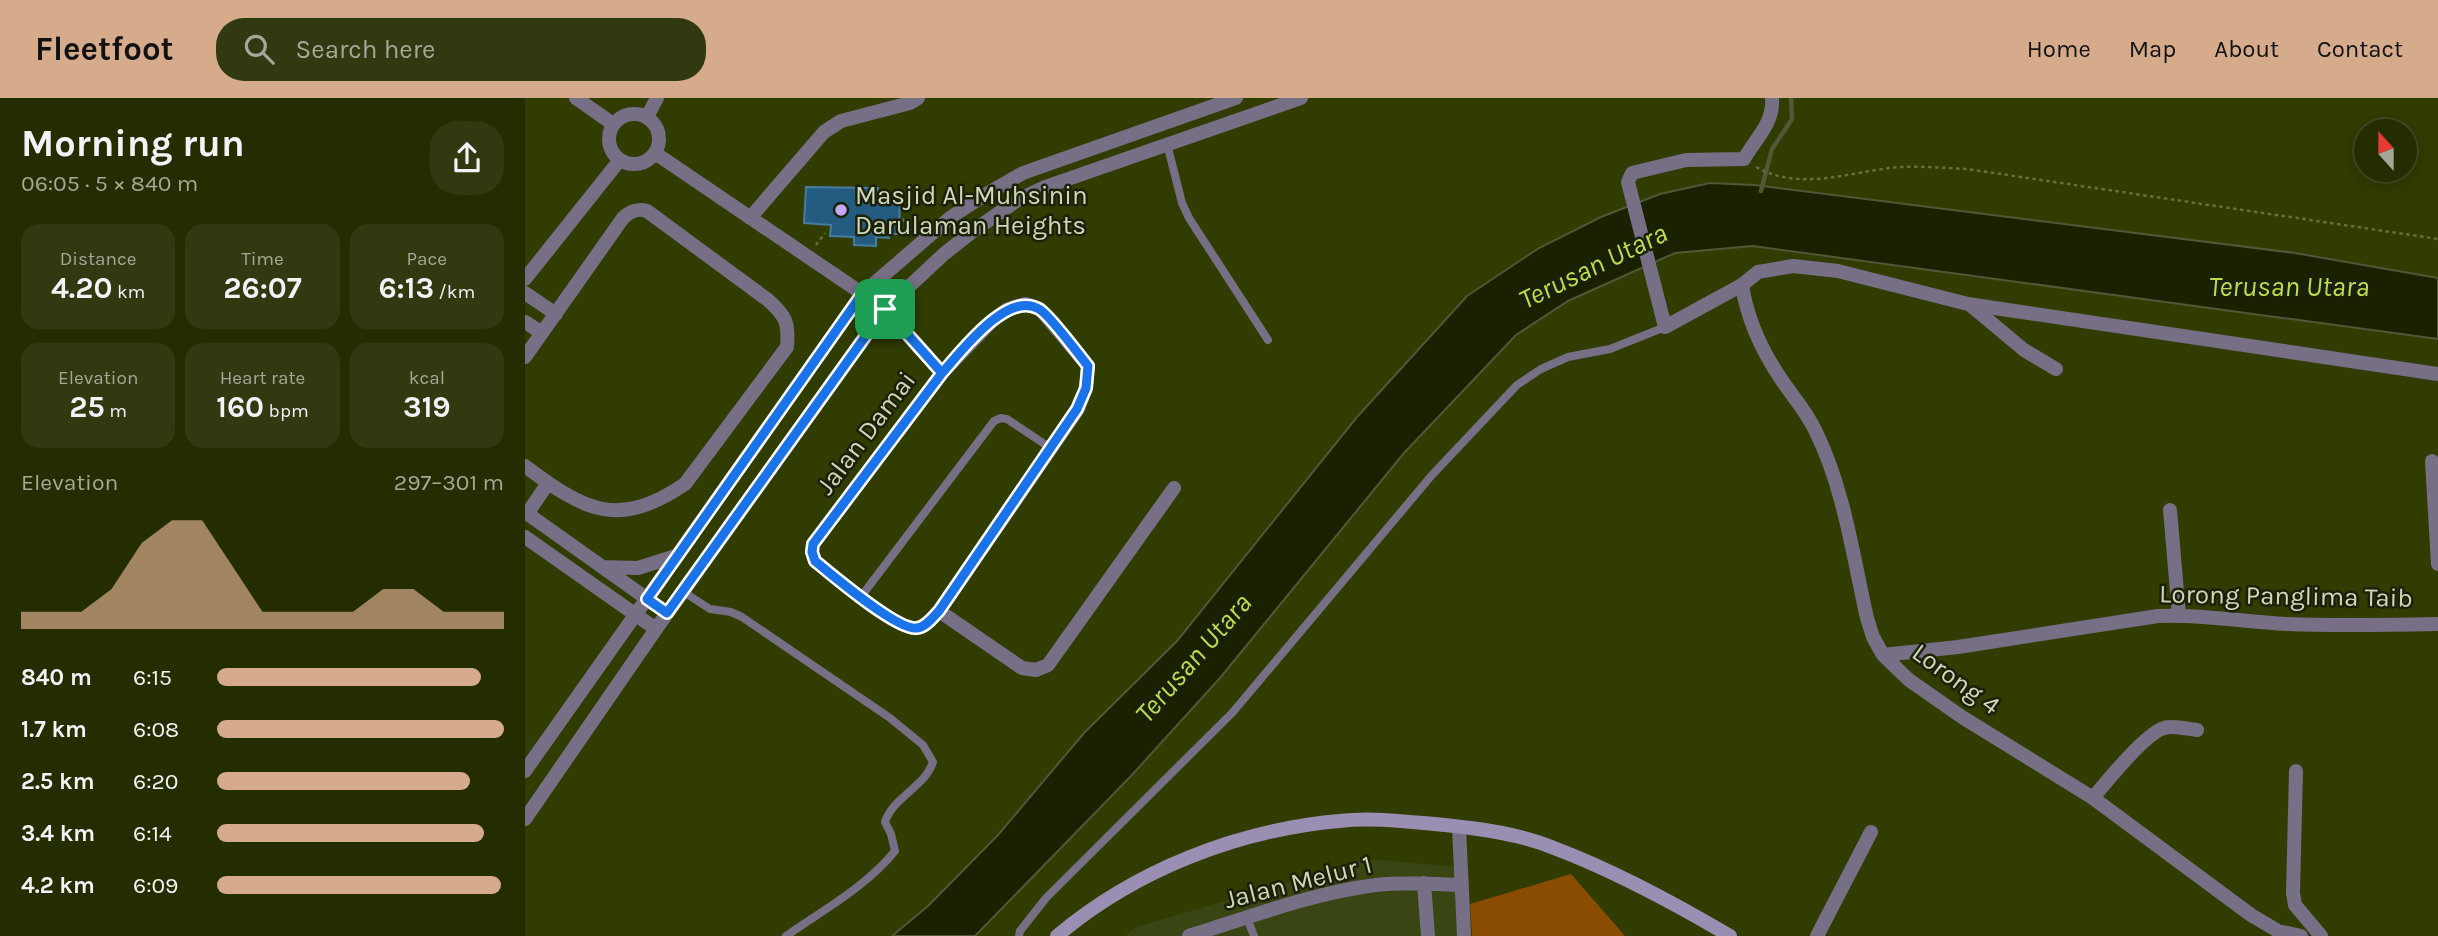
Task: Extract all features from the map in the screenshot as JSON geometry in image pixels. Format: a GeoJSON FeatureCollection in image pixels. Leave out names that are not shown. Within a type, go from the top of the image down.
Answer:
{"type":"FeatureCollection","features":[{"type":"Feature","properties":{"kind":"main road"},"geometry":{"type":"LineString","coordinates":[[1057,936],[1111,896],[1208,850],[1279,830],[1340,820],[1399,821],[1459,827],[1508,834],[1553,847],[1668,901],[1730,936]]}},
{"type":"Feature","properties":{"kind":"street"},"geometry":{"type":"LineString","coordinates":[[576,98],[613,124]]}},
{"type":"Feature","properties":{"kind":"street"},"geometry":{"type":"LineString","coordinates":[[647,117],[657,98]]}},
{"type":"Feature","properties":{"kind":"street"},"geometry":{"type":"LineString","coordinates":[[750,218],[824,132],[841,121],[911,103],[918,98]]}},
{"type":"Feature","properties":{"kind":"street"},"geometry":{"type":"LineString","coordinates":[[525,771],[862,294],[951,217],[1024,173],[1235,98]]}},
{"type":"Feature","properties":{"kind":"street"},"geometry":{"type":"LineString","coordinates":[[525,819],[682,591],[885,309],[944,254],[1019,200],[1045,187],[1301,98]]}},
{"type":"Feature","properties":{"kind":"street"},"geometry":{"type":"LineString","coordinates":[[1772,98],[1773,111],[1770,121],[1744,159],[1686,160],[1632,173],[1628,182],[1664,323],[1742,285],[1758,272],[1793,266],[1838,271],[1968,304],[2438,374]]}},
{"type":"Feature","properties":{"kind":"street"},"geometry":{"type":"LineString","coordinates":[[633,113],[647,117],[653,122],[659,138],[655,153],[650,159],[635,165],[619,160],[609,148],[609,131],[613,124],[625,115],[633,113]]}},
{"type":"Feature","properties":{"kind":"street"},"geometry":{"type":"LineString","coordinates":[[655,153],[885,309],[942,373]]}},
{"type":"Feature","properties":{"kind":"street"},"geometry":{"type":"LineString","coordinates":[[525,279],[619,160]]}},
{"type":"Feature","properties":{"kind":"street"},"geometry":{"type":"LineString","coordinates":[[525,357],[623,218],[629,212],[641,209],[768,300],[782,313],[789,329],[787,347],[685,484],[668,496],[637,508],[604,511],[576,502],[525,466]]}},
{"type":"Feature","properties":{"kind":"street","name":"Lorong 4"},"geometry":{"type":"LineString","coordinates":[[1742,285],[1751,320],[1767,357],[1804,409],[1831,465],[1867,618],[1883,655],[1909,680],[2094,798],[2251,915],[2278,931],[2301,936]]}},
{"type":"Feature","properties":{"kind":"street"},"geometry":{"type":"LineString","coordinates":[[525,293],[556,314]]}},
{"type":"Feature","properties":{"kind":"street","name":"Jalan Damai"},"geometry":{"type":"LineString","coordinates":[[1025,304],[1040,309],[1088,366],[1086,388],[1077,409],[939,611],[926,624],[918,628],[907,628],[860,598],[815,561],[813,544],[942,373],[993,320],[1008,309],[1025,304]]}},
{"type":"Feature","properties":{"kind":"street"},"geometry":{"type":"LineString","coordinates":[[1968,304],[2024,350],[2056,369]]}},
{"type":"Feature","properties":{"kind":"street"},"geometry":{"type":"LineString","coordinates":[[525,321],[542,333]]}},
{"type":"Feature","properties":{"kind":"street"},"geometry":{"type":"LineString","coordinates":[[2432,461],[2438,564]]}},
{"type":"Feature","properties":{"kind":"street"},"geometry":{"type":"LineString","coordinates":[[548,483],[526,513],[667,613]]}},
{"type":"Feature","properties":{"kind":"street"},"geometry":{"type":"LineString","coordinates":[[939,611],[1023,668],[1036,670],[1048,664],[1174,488]]}},
{"type":"Feature","properties":{"kind":"street"},"geometry":{"type":"LineString","coordinates":[[2170,510],[2179,615]]}},
{"type":"Feature","properties":{"kind":"street"},"geometry":{"type":"LineString","coordinates":[[525,537],[656,629]]}},
{"type":"Feature","properties":{"kind":"street"},"geometry":{"type":"LineString","coordinates":[[601,566],[638,568],[676,556]]}},
{"type":"Feature","properties":{"kind":"street","name":"Lorong Panglima Taib"},"geometry":{"type":"LineString","coordinates":[[1883,655],[1958,647],[2179,615],[2287,624],[2438,624]]}},
{"type":"Feature","properties":{"kind":"street"},"geometry":{"type":"LineString","coordinates":[[2094,798],[2113,772],[2155,732],[2166,726],[2197,730]]}},
{"type":"Feature","properties":{"kind":"street"},"geometry":{"type":"LineString","coordinates":[[2296,771],[2293,893],[2295,905],[2321,936]]}},
{"type":"Feature","properties":{"kind":"street"},"geometry":{"type":"LineString","coordinates":[[1459,827],[1464,936]]}},
{"type":"Feature","properties":{"kind":"street"},"geometry":{"type":"LineString","coordinates":[[1817,936],[1871,832]]}},
{"type":"Feature","properties":{"kind":"street"},"geometry":{"type":"LineString","coordinates":[[1424,883],[1428,936]]}},
{"type":"Feature","properties":{"kind":"street","name":"Jalan Melur 1"},"geometry":{"type":"LineString","coordinates":[[1189,936],[1334,892],[1378,885],[1462,885]]}},
{"type":"Feature","properties":{"kind":"lane"},"geometry":{"type":"LineString","coordinates":[[1167,144],[1182,203],[1189,218],[1268,340]]}},
{"type":"Feature","properties":{"kind":"lane"},"geometry":{"type":"LineString","coordinates":[[1019,936],[1046,898],[1233,712],[1432,475],[1517,385],[1541,369],[1568,357],[1610,349],[1664,323]]}},
{"type":"Feature","properties":{"kind":"lane"},"geometry":{"type":"LineString","coordinates":[[860,598],[994,421],[1007,419],[1049,447]]}},
{"type":"Feature","properties":{"kind":"lane"},"geometry":{"type":"LineString","coordinates":[[682,591],[710,609],[731,612],[742,617],[890,718],[923,745],[933,762],[930,773],[888,813],[885,822],[895,851],[861,884],[786,936]]}},
{"type":"Feature","properties":{"kind":"lane"},"geometry":{"type":"LineString","coordinates":[[1247,918],[1254,936]]}},
{"type":"Feature","properties":{"kind":"path"},"geometry":{"type":"LineString","coordinates":[[1760,170],[1794,178],[1821,179],[1901,167],[1967,169],[2438,239]]}},
{"type":"Feature","properties":{"kind":"path"},"geometry":{"type":"LineString","coordinates":[[902,219],[923,239]]}},
{"type":"Feature","properties":{"kind":"path"},"geometry":{"type":"LineString","coordinates":[[819,241],[825,233]]}},
{"type":"Feature","properties":{"kind":"shaded area"},"geometry":{"type":"Polygon","coordinates":[[[1369,859],[1468,868],[1472,936],[1125,936],[1136,927],[1369,859]]]}},
{"type":"Feature","properties":{"kind":"shaded area"},"geometry":{"type":"Polygon","coordinates":[[[1571,874],[1625,936],[1472,936],[1470,904],[1571,874]]]}},
{"type":"Feature","properties":{"kind":"water","name":"Terusan Utara"},"geometry":{"type":"Polygon","coordinates":[[[1710,183],[1754,185],[2295,253],[2438,278],[2438,339],[1753,246],[1675,253],[1568,301],[1516,335],[1404,453],[1220,678],[1131,776],[975,936],[892,936],[928,906],[998,835],[1084,733],[1177,641],[1357,417],[1467,296],[1539,248],[1601,217],[1660,194],[1710,183]]]}},
{"type":"Feature","properties":{"kind":"building","name":"Masjid Al-Muhsinin Darulaman Heights"},"geometry":{"type":"Polygon","coordinates":[[[806,187],[878,188],[877,196],[890,197],[890,201],[900,201],[899,234],[889,234],[889,238],[876,237],[876,246],[854,245],[854,237],[830,236],[831,225],[804,223],[806,187]]]}},
{"type":"Feature","properties":{"kind":"waterway"},"geometry":{"type":"LineString","coordinates":[[1761,191],[1772,149],[1792,119],[1791,98]]}},
{"type":"Feature","properties":{"kind":"place","name":"Masjid Al-Muhsinin Darulaman Heights"},"geometry":{"type":"Point","coordinates":[841,210]}},
{"type":"Feature","properties":{"kind":"route"},"geometry":{"type":"LineString","coordinates":[[885,309],[862,294],[647,599],[667,613],[885,309],[942,373],[813,544],[812,552],[815,561],[860,598],[907,628],[918,628],[926,624],[939,611],[1077,409],[1086,388],[1088,366],[1040,309],[1025,304],[1008,309],[993,320],[942,373],[885,309]]}}]}
